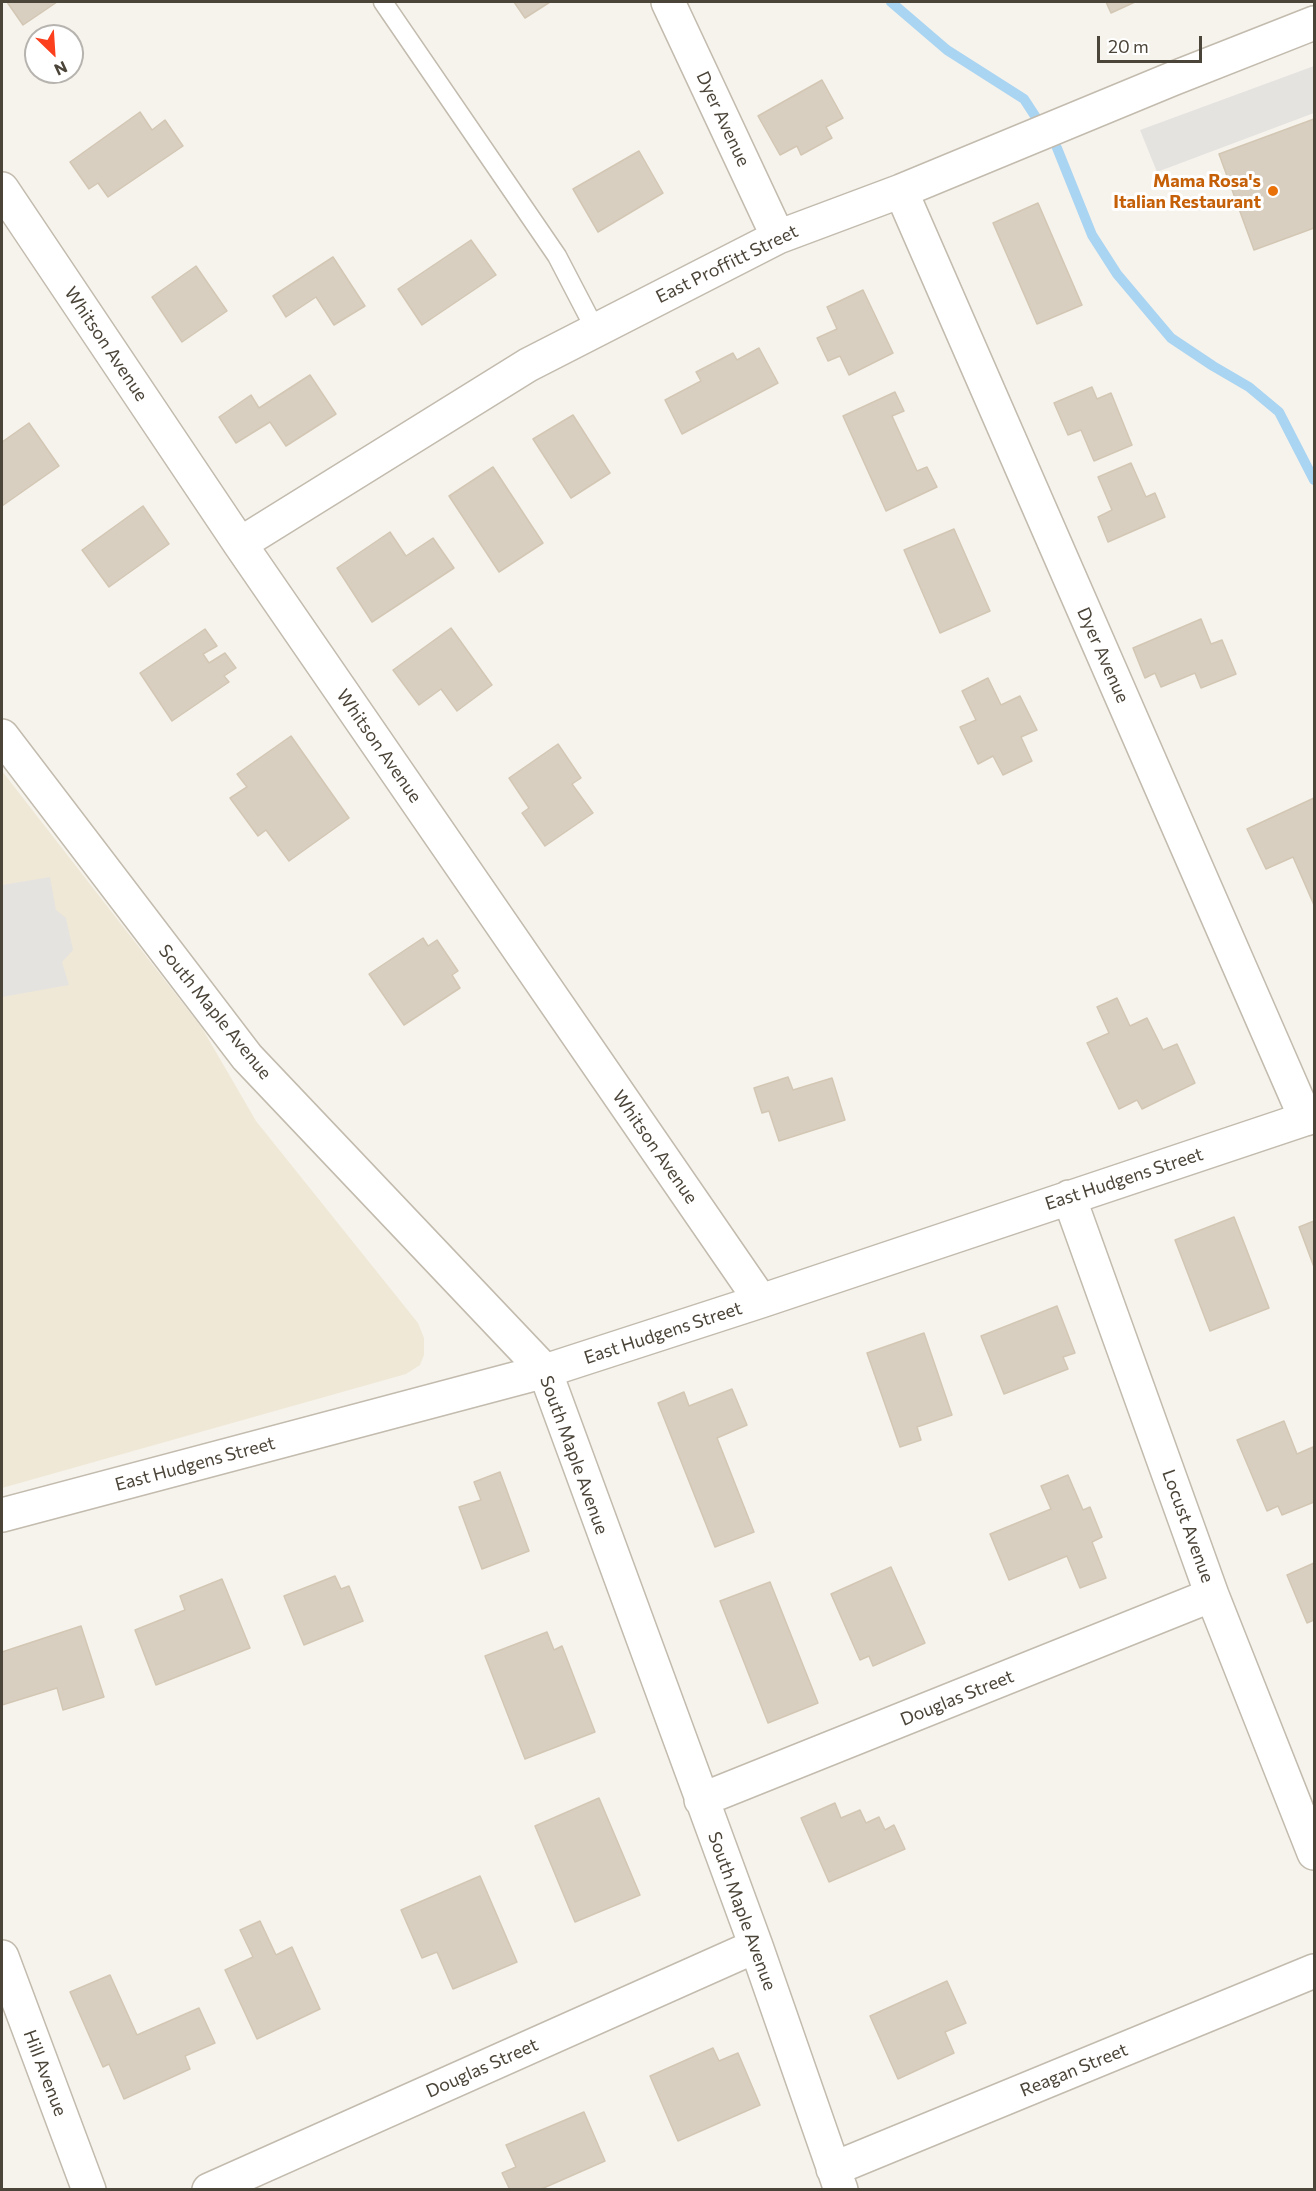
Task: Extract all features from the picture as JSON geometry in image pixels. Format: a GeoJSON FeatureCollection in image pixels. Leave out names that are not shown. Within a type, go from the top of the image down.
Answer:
{"type":"FeatureCollection","features":[{"type":"Feature","properties":{"kind":"street","name":"Dyer Avenue"},"geometry":{"type":"LineString","coordinates":[[668,2],[778,237]]}},
{"type":"Feature","properties":{"kind":"street","name":"East Proffitt Street"},"geometry":{"type":"LineString","coordinates":[[240,544],[528,365],[778,237],[901,191],[1314,23]]}},
{"type":"Feature","properties":{"kind":"street","name":"Whitson Avenue"},"geometry":{"type":"LineString","coordinates":[[2,189],[240,544],[761,1301]]}},
{"type":"Feature","properties":{"kind":"street","name":"Dyer Avenue"},"geometry":{"type":"LineString","coordinates":[[901,191],[1310,1117]]}},
{"type":"Feature","properties":{"kind":"street","name":"South Maple Avenue"},"geometry":{"type":"LineString","coordinates":[[2,736],[247,1057],[545,1371],[756,1946],[837,2179]]}},
{"type":"Feature","properties":{"kind":"street","name":"East Hudgens Street"},"geometry":{"type":"LineString","coordinates":[[2,1515],[545,1371],[1310,1117]]}},
{"type":"Feature","properties":{"kind":"street","name":"Locust Avenue"},"geometry":{"type":"LineString","coordinates":[[1069,1197],[1212,1595],[1314,1853]]}},
{"type":"Feature","properties":{"kind":"street","name":"Douglas Street"},"geometry":{"type":"LineString","coordinates":[[701,1800],[1212,1595]]}},
{"type":"Feature","properties":{"kind":"street","name":"Douglas Street"},"geometry":{"type":"LineString","coordinates":[[208,2190],[756,1946]]}},
{"type":"Feature","properties":{"kind":"street","name":"Hill Avenue"},"geometry":{"type":"LineString","coordinates":[[2,1957],[89,2190]]}},
{"type":"Feature","properties":{"kind":"street","name":"Reagan Street"},"geometry":{"type":"LineString","coordinates":[[837,2179],[1314,1971]]}},
{"type":"Feature","properties":{"kind":"lane"},"geometry":{"type":"LineString","coordinates":[[383,2],[557,256],[595,329]]}},
{"type":"Feature","properties":{"kind":"shaded area"},"geometry":{"type":"Polygon","coordinates":[[[1314,66],[1314,113],[1157,172],[1140,130],[1314,66]]]}},
{"type":"Feature","properties":{"kind":"shaded area"},"geometry":{"type":"Polygon","coordinates":[[[2,771],[202,1028],[256,1121],[418,1323],[424,1338],[424,1355],[420,1365],[406,1374],[2,1488],[2,771]]]}},
{"type":"Feature","properties":{"kind":"shaded area"},"geometry":{"type":"Polygon","coordinates":[[[50,877],[56,910],[66,918],[73,950],[62,962],[69,985],[2,997],[2,885],[50,877]]]}},
{"type":"Feature","properties":{"kind":"building"},"geometry":{"type":"Polygon","coordinates":[[[7,2],[57,2],[24,24],[7,2]]]}},
{"type":"Feature","properties":{"kind":"building"},"geometry":{"type":"Polygon","coordinates":[[[514,2],[550,2],[525,18],[514,2]]]}},
{"type":"Feature","properties":{"kind":"building"},"geometry":{"type":"Polygon","coordinates":[[[1106,2],[1135,2],[1111,13],[1106,2]]]}},
{"type":"Feature","properties":{"kind":"building"},"geometry":{"type":"Polygon","coordinates":[[[822,80],[843,118],[826,127],[832,138],[801,155],[797,146],[780,155],[758,116],[822,80]]]}},
{"type":"Feature","properties":{"kind":"building"},"geometry":{"type":"Polygon","coordinates":[[[140,112],[152,130],[165,120],[183,146],[108,197],[98,183],[89,189],[70,162],[140,112]]]}},
{"type":"Feature","properties":{"kind":"building","name":"Mama Rosa's Italian Restaurant"},"geometry":{"type":"Polygon","coordinates":[[[1314,119],[1314,228],[1254,250],[1219,154],[1314,119]]]}},
{"type":"Feature","properties":{"kind":"building"},"geometry":{"type":"Polygon","coordinates":[[[639,151],[663,193],[598,232],[573,189],[639,151]]]}},
{"type":"Feature","properties":{"kind":"building"},"geometry":{"type":"Polygon","coordinates":[[[1038,203],[1082,305],[1037,324],[993,223],[1038,203]]]}},
{"type":"Feature","properties":{"kind":"building"},"geometry":{"type":"Polygon","coordinates":[[[471,240],[496,275],[422,325],[398,289],[471,240]]]}},
{"type":"Feature","properties":{"kind":"building"},"geometry":{"type":"Polygon","coordinates":[[[333,257],[365,306],[334,325],[316,297],[286,317],[273,296],[333,257]]]}},
{"type":"Feature","properties":{"kind":"building"},"geometry":{"type":"Polygon","coordinates":[[[196,266],[227,311],[182,342],[152,297],[196,266]]]}},
{"type":"Feature","properties":{"kind":"building"},"geometry":{"type":"Polygon","coordinates":[[[863,290],[893,353],[849,375],[840,356],[828,361],[817,338],[837,329],[827,307],[863,290]]]}},
{"type":"Feature","properties":{"kind":"building"},"geometry":{"type":"Polygon","coordinates":[[[759,348],[778,383],[682,434],[665,400],[701,381],[696,372],[733,353],[737,360],[759,348]]]}},
{"type":"Feature","properties":{"kind":"building"},"geometry":{"type":"Polygon","coordinates":[[[310,375],[336,414],[286,446],[270,422],[236,443],[219,417],[251,395],[259,408],[310,375]]]}},
{"type":"Feature","properties":{"kind":"building"},"geometry":{"type":"Polygon","coordinates":[[[1092,387],[1097,399],[1111,393],[1132,445],[1094,461],[1081,430],[1068,435],[1054,403],[1092,387]]]}},
{"type":"Feature","properties":{"kind":"building"},"geometry":{"type":"Polygon","coordinates":[[[895,392],[904,411],[892,416],[917,471],[927,467],[937,487],[886,511],[843,416],[895,392]]]}},
{"type":"Feature","properties":{"kind":"building"},"geometry":{"type":"Polygon","coordinates":[[[573,415],[610,473],[571,498],[533,439],[573,415]]]}},
{"type":"Feature","properties":{"kind":"building"},"geometry":{"type":"Polygon","coordinates":[[[29,423],[59,466],[2,506],[2,442],[29,423]]]}},
{"type":"Feature","properties":{"kind":"building"},"geometry":{"type":"Polygon","coordinates":[[[1131,463],[1146,497],[1155,493],[1165,517],[1108,542],[1098,517],[1112,510],[1098,477],[1131,463]]]}},
{"type":"Feature","properties":{"kind":"building"},"geometry":{"type":"Polygon","coordinates":[[[493,467],[543,543],[499,572],[449,496],[493,467]]]}},
{"type":"Feature","properties":{"kind":"building"},"geometry":{"type":"Polygon","coordinates":[[[143,506],[169,544],[109,587],[82,550],[143,506]]]}},
{"type":"Feature","properties":{"kind":"building"},"geometry":{"type":"Polygon","coordinates":[[[954,529],[990,611],[940,633],[904,550],[954,529]]]}},
{"type":"Feature","properties":{"kind":"building"},"geometry":{"type":"Polygon","coordinates":[[[390,532],[406,556],[433,538],[454,568],[372,622],[337,568],[390,532]]]}},
{"type":"Feature","properties":{"kind":"building"},"geometry":{"type":"Polygon","coordinates":[[[1201,619],[1211,644],[1222,640],[1236,674],[1201,688],[1195,673],[1161,687],[1155,673],[1145,678],[1133,648],[1201,619]]]}},
{"type":"Feature","properties":{"kind":"building"},"geometry":{"type":"Polygon","coordinates":[[[451,628],[492,685],[457,711],[441,689],[419,705],[393,670],[451,628]]]}},
{"type":"Feature","properties":{"kind":"building"},"geometry":{"type":"Polygon","coordinates":[[[205,629],[217,646],[203,654],[209,663],[225,653],[236,668],[224,676],[229,682],[172,721],[140,673],[205,629]]]}},
{"type":"Feature","properties":{"kind":"building"},"geometry":{"type":"Polygon","coordinates":[[[988,678],[1001,705],[1020,696],[1037,730],[1021,737],[1032,761],[1003,775],[993,756],[978,764],[960,727],[976,720],[962,691],[988,678]]]}},
{"type":"Feature","properties":{"kind":"building"},"geometry":{"type":"Polygon","coordinates":[[[291,736],[349,818],[289,861],[266,830],[258,836],[230,798],[247,787],[237,774],[291,736]]]}},
{"type":"Feature","properties":{"kind":"building"},"geometry":{"type":"Polygon","coordinates":[[[558,744],[581,778],[572,784],[593,813],[545,846],[522,813],[529,808],[509,778],[558,744]]]}},
{"type":"Feature","properties":{"kind":"building"},"geometry":{"type":"Polygon","coordinates":[[[1314,798],[1314,905],[1293,857],[1266,869],[1247,829],[1314,798]]]}},
{"type":"Feature","properties":{"kind":"building"},"geometry":{"type":"Polygon","coordinates":[[[423,938],[428,946],[437,940],[458,971],[452,975],[460,988],[404,1025],[369,974],[423,938]]]}},
{"type":"Feature","properties":{"kind":"building"},"geometry":{"type":"Polygon","coordinates":[[[1117,998],[1130,1026],[1147,1018],[1163,1050],[1177,1044],[1195,1083],[1142,1109],[1137,1100],[1119,1109],[1087,1043],[1109,1033],[1097,1007],[1117,998]]]}},
{"type":"Feature","properties":{"kind":"building"},"geometry":{"type":"Polygon","coordinates":[[[788,1077],[793,1090],[832,1078],[845,1120],[779,1141],[769,1111],[762,1113],[754,1088],[788,1077]]]}},
{"type":"Feature","properties":{"kind":"building"},"geometry":{"type":"Polygon","coordinates":[[[1234,1217],[1269,1308],[1210,1331],[1175,1240],[1234,1217]]]}},
{"type":"Feature","properties":{"kind":"building"},"geometry":{"type":"Polygon","coordinates":[[[1314,1221],[1314,1267],[1299,1227],[1314,1221]]]}},
{"type":"Feature","properties":{"kind":"building"},"geometry":{"type":"Polygon","coordinates":[[[1057,1306],[1075,1353],[1063,1357],[1068,1369],[1004,1394],[981,1336],[1057,1306]]]}},
{"type":"Feature","properties":{"kind":"building"},"geometry":{"type":"Polygon","coordinates":[[[924,1333],[952,1415],[917,1427],[921,1440],[900,1447],[867,1353],[924,1333]]]}},
{"type":"Feature","properties":{"kind":"building"},"geometry":{"type":"Polygon","coordinates":[[[732,1389],[747,1425],[717,1438],[754,1532],[715,1547],[658,1403],[684,1392],[689,1406],[732,1389]]]}},
{"type":"Feature","properties":{"kind":"building"},"geometry":{"type":"Polygon","coordinates":[[[1284,1421],[1297,1454],[1313,1447],[1314,1502],[1282,1515],[1278,1506],[1267,1511],[1237,1440],[1284,1421]]]}},
{"type":"Feature","properties":{"kind":"building"},"geometry":{"type":"Polygon","coordinates":[[[500,1472],[529,1551],[482,1569],[459,1507],[481,1500],[474,1482],[500,1472]]]}},
{"type":"Feature","properties":{"kind":"building"},"geometry":{"type":"Polygon","coordinates":[[[1068,1475],[1083,1510],[1090,1507],[1102,1537],[1092,1542],[1106,1578],[1080,1588],[1067,1556],[1009,1580],[990,1534],[1051,1509],[1041,1486],[1068,1475]]]}},
{"type":"Feature","properties":{"kind":"building"},"geometry":{"type":"Polygon","coordinates":[[[1314,1563],[1314,1620],[1307,1623],[1287,1575],[1314,1563]]]}},
{"type":"Feature","properties":{"kind":"building"},"geometry":{"type":"Polygon","coordinates":[[[891,1567],[925,1643],[873,1666],[869,1656],[860,1660],[831,1594],[891,1567]]]}},
{"type":"Feature","properties":{"kind":"building"},"geometry":{"type":"Polygon","coordinates":[[[335,1576],[341,1589],[349,1586],[363,1621],[304,1645],[284,1596],[335,1576]]]}},
{"type":"Feature","properties":{"kind":"building"},"geometry":{"type":"Polygon","coordinates":[[[222,1579],[250,1648],[156,1685],[135,1630],[185,1610],[180,1596],[222,1579]]]}},
{"type":"Feature","properties":{"kind":"building"},"geometry":{"type":"Polygon","coordinates":[[[770,1582],[818,1703],[768,1723],[720,1601],[770,1582]]]}},
{"type":"Feature","properties":{"kind":"building"},"geometry":{"type":"Polygon","coordinates":[[[81,1626],[104,1697],[63,1710],[57,1688],[2,1705],[2,1652],[81,1626]]]}},
{"type":"Feature","properties":{"kind":"building"},"geometry":{"type":"Polygon","coordinates":[[[547,1632],[554,1650],[562,1646],[595,1732],[525,1759],[485,1656],[547,1632]]]}},
{"type":"Feature","properties":{"kind":"building"},"geometry":{"type":"Polygon","coordinates":[[[599,1798],[640,1895],[575,1922],[535,1826],[599,1798]]]}},
{"type":"Feature","properties":{"kind":"building"},"geometry":{"type":"Polygon","coordinates":[[[835,1803],[841,1818],[860,1810],[866,1823],[879,1817],[885,1830],[894,1825],[905,1849],[829,1882],[801,1818],[835,1803]]]}},
{"type":"Feature","properties":{"kind":"building"},"geometry":{"type":"Polygon","coordinates":[[[480,1876],[517,1962],[453,1989],[437,1952],[422,1958],[401,1910],[480,1876]]]}},
{"type":"Feature","properties":{"kind":"building"},"geometry":{"type":"Polygon","coordinates":[[[260,1921],[276,1955],[292,1947],[320,2009],[257,2039],[225,1970],[253,1957],[240,1930],[260,1921]]]}},
{"type":"Feature","properties":{"kind":"building"},"geometry":{"type":"Polygon","coordinates":[[[110,1975],[137,2035],[199,2008],[215,2043],[185,2056],[190,2069],[124,2099],[109,2064],[103,2067],[70,1992],[110,1975]]]}},
{"type":"Feature","properties":{"kind":"building"},"geometry":{"type":"Polygon","coordinates":[[[947,1981],[966,2023],[945,2032],[954,2053],[898,2079],[870,2016],[947,1981]]]}},
{"type":"Feature","properties":{"kind":"building"},"geometry":{"type":"Polygon","coordinates":[[[713,2048],[719,2061],[738,2053],[760,2105],[678,2141],[650,2076],[713,2048]]]}},
{"type":"Feature","properties":{"kind":"building"},"geometry":{"type":"Polygon","coordinates":[[[584,2112],[605,2161],[539,2190],[510,2190],[502,2173],[516,2167],[506,2145],[584,2112]]]}},
{"type":"Feature","properties":{"kind":"waterway"},"geometry":{"type":"LineString","coordinates":[[891,2],[947,50],[1024,99],[1037,119]]}},
{"type":"Feature","properties":{"kind":"waterway"},"geometry":{"type":"LineString","coordinates":[[1057,148],[1092,235],[1117,274],[1171,338],[1249,387],[1279,412],[1314,480]]}},
{"type":"Feature","properties":{"kind":"place","name":"Mama Rosa's Italian Restaurant"},"geometry":{"type":"Point","coordinates":[1273,191]}}]}
